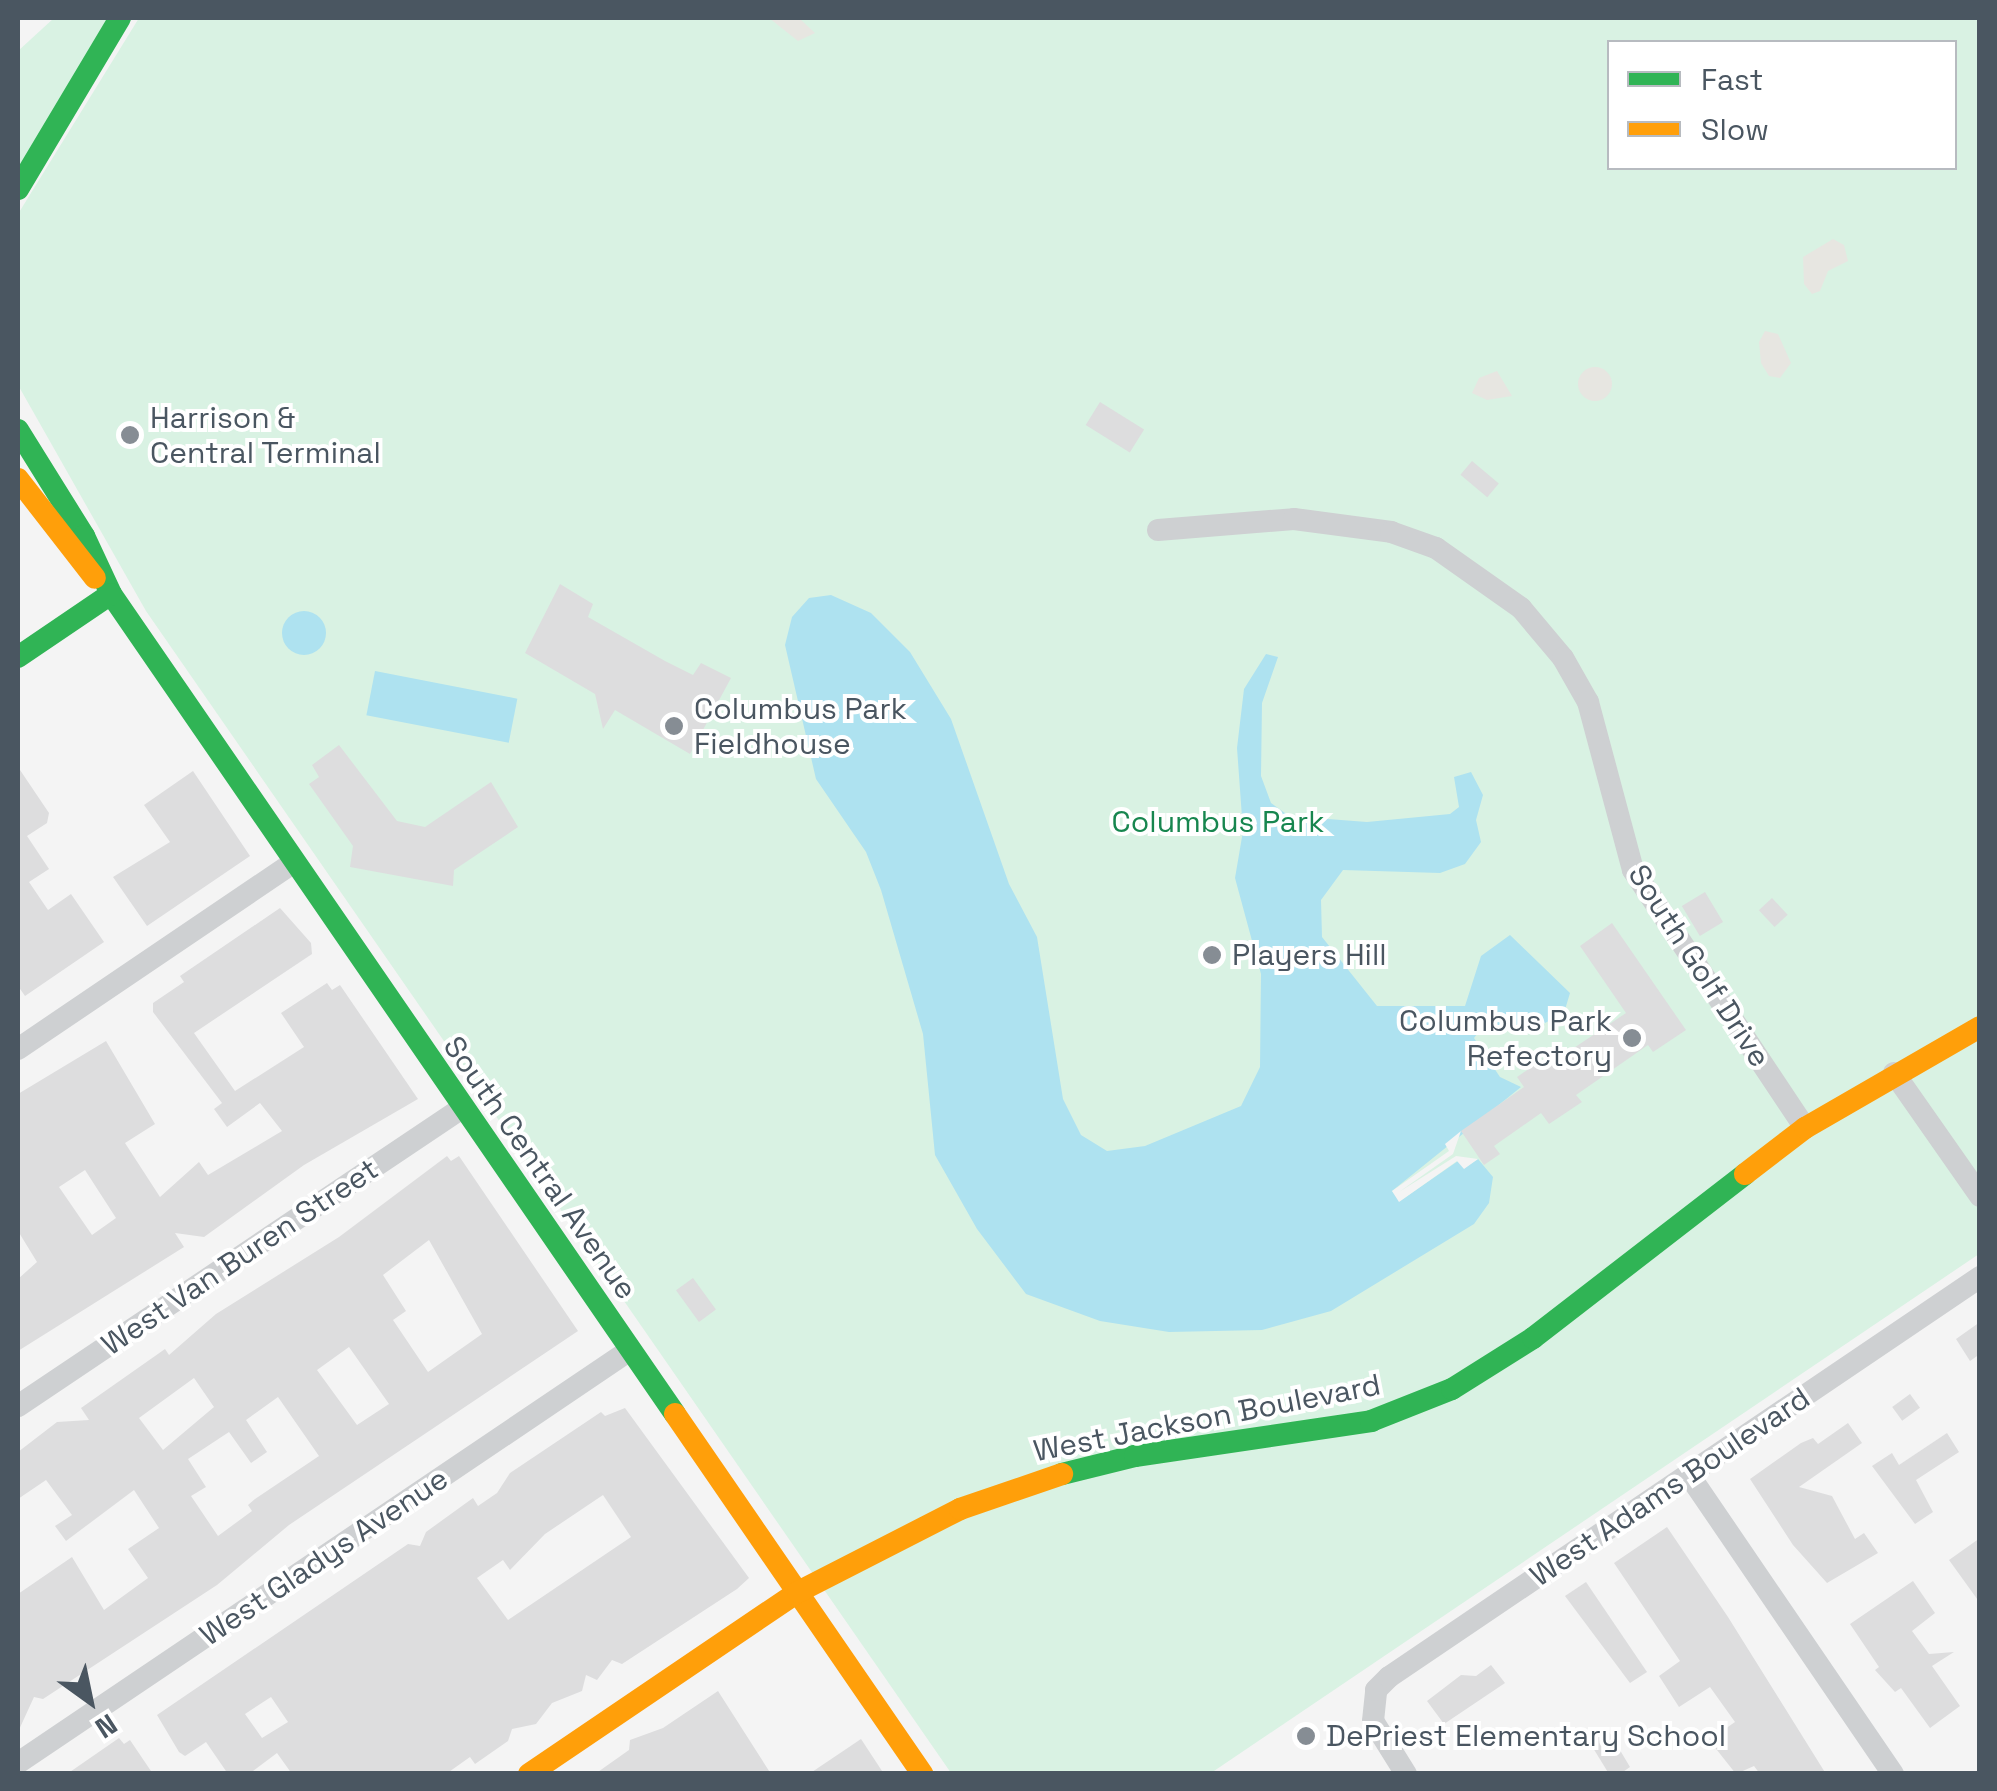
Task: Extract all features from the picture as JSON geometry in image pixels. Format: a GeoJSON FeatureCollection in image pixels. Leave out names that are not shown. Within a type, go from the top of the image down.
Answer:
{"type":"FeatureCollection","features":[{"type":"Feature","properties":{"kind":"main road"},"geometry":{"type":"LineString","coordinates":[[18,189],[120,18]]}},
{"type":"Feature","properties":{"kind":"main road","name":"South Central Avenue"},"geometry":{"type":"LineString","coordinates":[[18,430],[84,536],[110,594]]}},
{"type":"Feature","properties":{"kind":"main road","name":"South Central Avenue"},"geometry":{"type":"LineString","coordinates":[[18,478],[65,547],[110,594],[922,1774]]}},
{"type":"Feature","properties":{"kind":"main road"},"geometry":{"type":"LineString","coordinates":[[18,657],[110,594]]}},
{"type":"Feature","properties":{"kind":"main road","name":"West Jackson Boulevard"},"geometry":{"type":"LineString","coordinates":[[529,1774],[798,1592],[892,1540],[1029,1482],[1134,1456],[1329,1431],[1410,1408],[1533,1338],[1805,1128],[1894,1073],[1980,1027]]}},
{"type":"Feature","properties":{"kind":"street","name":"South Golf Drive"},"geometry":{"type":"LineString","coordinates":[[1158,530],[1294,518],[1391,532],[1436,548],[1521,608],[1564,658],[1588,702],[1633,870],[1805,1128]]}},
{"type":"Feature","properties":{"kind":"street"},"geometry":{"type":"LineString","coordinates":[[18,1049],[293,863]]}},
{"type":"Feature","properties":{"kind":"street"},"geometry":{"type":"LineString","coordinates":[[1894,1073],[1980,1196]]}},
{"type":"Feature","properties":{"kind":"street","name":"West Van Buren Street"},"geometry":{"type":"LineString","coordinates":[[18,1406],[462,1108]]}},
{"type":"Feature","properties":{"kind":"street","name":"West Adams Boulevard"},"geometry":{"type":"LineString","coordinates":[[1406,1774],[1381,1737],[1370,1705],[1388,1676],[1980,1277]]}},
{"type":"Feature","properties":{"kind":"street","name":"West Gladys Avenue"},"geometry":{"type":"LineString","coordinates":[[18,1769],[630,1350]]}},
{"type":"Feature","properties":{"kind":"street"},"geometry":{"type":"LineString","coordinates":[[1689,1475],[1893,1774]]}},
{"type":"Feature","properties":{"kind":"green space"},"geometry":{"type":"Polygon","coordinates":[[[54,18],[112,18],[18,169],[18,51],[54,18]]]}},
{"type":"Feature","properties":{"kind":"green space","name":"Columbus Park"},"geometry":{"type":"Polygon","coordinates":[[[139,18],[1979,18],[1979,1254],[1211,1773],[951,1773],[146,611],[18,385],[18,214],[139,18]]]}},
{"type":"Feature","properties":{"kind":"sand"},"geometry":{"type":"Polygon","coordinates":[[[769,18],[799,18],[815,33],[798,41],[769,18]]]}},
{"type":"Feature","properties":{"kind":"sand"},"geometry":{"type":"Polygon","coordinates":[[[1833,239],[1844,245],[1848,261],[1828,271],[1820,291],[1812,294],[1804,284],[1803,257],[1833,239]]]}},
{"type":"Feature","properties":{"kind":"sand"},"geometry":{"type":"Polygon","coordinates":[[[1765,331],[1778,334],[1791,363],[1780,378],[1769,376],[1761,363],[1759,342],[1765,331]]]}},
{"type":"Feature","properties":{"kind":"sand"},"geometry":{"type":"Polygon","coordinates":[[[1595,367],[1607,372],[1612,384],[1607,396],[1595,401],[1583,396],[1578,384],[1583,372],[1595,367]]]}},
{"type":"Feature","properties":{"kind":"sand"},"geometry":{"type":"Polygon","coordinates":[[[1497,371],[1512,396],[1487,400],[1472,393],[1479,378],[1497,371]]]}},
{"type":"Feature","properties":{"kind":"water"},"geometry":{"type":"Polygon","coordinates":[[[831,595],[871,613],[910,652],[951,719],[1009,884],[1037,937],[1063,1099],[1081,1135],[1107,1151],[1145,1146],[1241,1106],[1260,1067],[1261,974],[1235,878],[1243,831],[1237,748],[1244,689],[1266,654],[1278,657],[1262,703],[1261,776],[1271,803],[1289,816],[1367,822],[1450,814],[1459,807],[1454,777],[1471,772],[1483,795],[1476,820],[1481,842],[1465,864],[1440,873],[1343,870],[1321,900],[1322,937],[1377,1006],[1465,1006],[1481,956],[1510,935],[1570,993],[1564,1013],[1545,1023],[1481,1029],[1474,1038],[1500,1077],[1521,1087],[1392,1191],[1400,1201],[1458,1161],[1464,1168],[1478,1159],[1493,1177],[1489,1203],[1474,1224],[1331,1311],[1262,1330],[1169,1332],[1100,1321],[1026,1294],[977,1229],[935,1155],[923,1034],[881,890],[866,852],[816,779],[785,645],[792,617],[809,598],[831,595]]]}},
{"type":"Feature","properties":{"kind":"water"},"geometry":{"type":"Polygon","coordinates":[[[304,611],[320,617],[326,633],[320,649],[304,655],[288,649],[282,633],[288,617],[304,611]]]}},
{"type":"Feature","properties":{"kind":"water"},"geometry":{"type":"Polygon","coordinates":[[[375,671],[517,699],[509,743],[366,715],[375,671]]]}},
{"type":"Feature","properties":{"kind":"pier"},"geometry":{"type":"Polygon","coordinates":[[[1461,1131],[1453,1154],[1399,1192],[1456,1156],[1478,1159],[1464,1169],[1457,1161],[1399,1202],[1392,1191],[1449,1151],[1445,1144],[1461,1131]]]}},
{"type":"Feature","properties":{"kind":"building"},"geometry":{"type":"Polygon","coordinates":[[[1100,402],[1144,430],[1130,452],[1086,425],[1100,402]]]}},
{"type":"Feature","properties":{"kind":"building"},"geometry":{"type":"Polygon","coordinates":[[[1472,461],[1499,483],[1487,497],[1460,475],[1472,461]]]}},
{"type":"Feature","properties":{"kind":"building"},"geometry":{"type":"Polygon","coordinates":[[[560,584],[593,604],[588,617],[665,661],[693,675],[701,663],[731,678],[690,754],[615,710],[603,729],[595,694],[525,653],[560,584]]]}},
{"type":"Feature","properties":{"kind":"building"},"geometry":{"type":"Polygon","coordinates":[[[339,745],[397,821],[425,827],[491,782],[518,827],[454,870],[453,886],[350,867],[353,846],[309,784],[319,777],[312,765],[339,745]]]}},
{"type":"Feature","properties":{"kind":"building"},"geometry":{"type":"Polygon","coordinates":[[[18,767],[49,813],[47,823],[27,836],[49,869],[29,882],[48,910],[71,894],[104,942],[25,996],[18,986],[18,767]]]}},
{"type":"Feature","properties":{"kind":"building"},"geometry":{"type":"Polygon","coordinates":[[[193,771],[250,856],[147,926],[113,877],[170,842],[144,805],[193,771]]]}},
{"type":"Feature","properties":{"kind":"building"},"geometry":{"type":"Polygon","coordinates":[[[1705,892],[1723,922],[1700,936],[1682,906],[1705,892]]]}},
{"type":"Feature","properties":{"kind":"building"},"geometry":{"type":"Polygon","coordinates":[[[1772,898],[1788,915],[1775,927],[1759,910],[1772,898]]]}},
{"type":"Feature","properties":{"kind":"building"},"geometry":{"type":"Polygon","coordinates":[[[280,908],[311,943],[312,954],[194,1033],[235,1091],[304,1047],[281,1013],[327,983],[332,990],[340,985],[418,1099],[304,1165],[204,1237],[175,1233],[184,1247],[18,1351],[18,1279],[37,1262],[18,1231],[18,1094],[106,1041],[155,1124],[125,1143],[160,1197],[199,1162],[208,1175],[282,1131],[260,1103],[227,1127],[214,1109],[222,1103],[153,1012],[153,1003],[184,982],[180,976],[280,908]],[[85,1170],[59,1187],[92,1235],[116,1218],[85,1170]]]}},
{"type":"Feature","properties":{"kind":"building","name":"Columbus Park Refectory"},"geometry":{"type":"Polygon","coordinates":[[[1612,923],[1686,1030],[1653,1052],[1648,1045],[1576,1095],[1582,1102],[1549,1124],[1541,1113],[1494,1146],[1500,1154],[1484,1165],[1461,1131],[1524,1087],[1517,1077],[1549,1055],[1553,1062],[1626,1013],[1580,946],[1612,923]]]}},
{"type":"Feature","properties":{"kind":"building"},"geometry":{"type":"Polygon","coordinates":[[[447,1156],[451,1161],[459,1156],[578,1331],[289,1525],[217,1585],[43,1699],[34,1697],[18,1732],[18,1594],[72,1557],[104,1610],[148,1578],[128,1549],[159,1528],[134,1490],[66,1541],[55,1526],[72,1515],[46,1480],[18,1499],[18,1452],[57,1422],[89,1420],[81,1408],[165,1349],[169,1355],[216,1314],[339,1237],[447,1156]],[[429,1240],[383,1275],[406,1311],[393,1320],[428,1372],[482,1334],[429,1240]],[[349,1347],[317,1370],[357,1425],[389,1404],[349,1347]],[[194,1378],[139,1418],[163,1450],[214,1407],[194,1378]],[[278,1397],[246,1420],[267,1452],[251,1463],[229,1432],[188,1459],[206,1487],[191,1496],[218,1536],[252,1511],[248,1505],[255,1499],[319,1456],[278,1397]]]}},
{"type":"Feature","properties":{"kind":"building"},"geometry":{"type":"Polygon","coordinates":[[[693,1278],[716,1310],[699,1322],[676,1290],[693,1278]]]}},
{"type":"Feature","properties":{"kind":"building"},"geometry":{"type":"Polygon","coordinates":[[[1980,1322],[1980,1354],[1970,1361],[1956,1339],[1980,1322]]]}},
{"type":"Feature","properties":{"kind":"building"},"geometry":{"type":"Polygon","coordinates":[[[1910,1394],[1920,1408],[1902,1421],[1892,1407],[1910,1394]]]}},
{"type":"Feature","properties":{"kind":"building"},"geometry":{"type":"Polygon","coordinates":[[[625,1408],[749,1578],[737,1589],[622,1664],[612,1660],[597,1680],[586,1675],[582,1691],[552,1703],[536,1724],[512,1729],[508,1741],[475,1764],[470,1757],[446,1774],[292,1774],[277,1753],[249,1774],[228,1774],[206,1742],[185,1756],[179,1752],[157,1715],[408,1544],[420,1546],[426,1532],[473,1498],[478,1506],[497,1493],[510,1473],[601,1412],[605,1416],[625,1408]],[[603,1495],[545,1534],[510,1570],[503,1560],[477,1578],[508,1620],[631,1537],[603,1495]],[[271,1697],[245,1714],[262,1738],[288,1722],[271,1697]]]}},
{"type":"Feature","properties":{"kind":"building"},"geometry":{"type":"Polygon","coordinates":[[[1848,1423],[1862,1443],[1799,1487],[1832,1496],[1855,1539],[1864,1533],[1878,1553],[1827,1583],[1793,1545],[1750,1479],[1801,1443],[1813,1438],[1818,1444],[1848,1423]]]}},
{"type":"Feature","properties":{"kind":"building"},"geometry":{"type":"Polygon","coordinates":[[[1947,1433],[1959,1452],[1916,1480],[1933,1512],[1915,1524],[1872,1466],[1892,1453],[1899,1465],[1947,1433]]]}},
{"type":"Feature","properties":{"kind":"building"},"geometry":{"type":"Polygon","coordinates":[[[1667,1527],[1826,1774],[1760,1774],[1754,1766],[1736,1774],[1709,1740],[1735,1722],[1710,1687],[1679,1707],[1659,1676],[1680,1661],[1614,1563],[1667,1527]]]}},
{"type":"Feature","properties":{"kind":"building"},"geometry":{"type":"Polygon","coordinates":[[[1980,1538],[1980,1603],[1949,1560],[1980,1538]]]}},
{"type":"Feature","properties":{"kind":"building"},"geometry":{"type":"Polygon","coordinates":[[[1913,1581],[1935,1613],[1912,1631],[1929,1654],[1954,1652],[1932,1666],[1960,1706],[1930,1728],[1901,1688],[1895,1692],[1875,1670],[1879,1667],[1850,1624],[1913,1581]]]}},
{"type":"Feature","properties":{"kind":"building"},"geometry":{"type":"Polygon","coordinates":[[[1586,1582],[1647,1672],[1630,1683],[1565,1596],[1586,1582]]]}},
{"type":"Feature","properties":{"kind":"building"},"geometry":{"type":"Polygon","coordinates":[[[1491,1665],[1505,1683],[1444,1724],[1427,1701],[1461,1675],[1476,1676],[1491,1665]]]}},
{"type":"Feature","properties":{"kind":"building"},"geometry":{"type":"Polygon","coordinates":[[[718,1691],[771,1774],[595,1774],[629,1750],[630,1740],[663,1728],[718,1691]]]}},
{"type":"Feature","properties":{"kind":"building"},"geometry":{"type":"Polygon","coordinates":[[[1608,1730],[1630,1767],[1620,1774],[1609,1774],[1590,1743],[1608,1730]]]}},
{"type":"Feature","properties":{"kind":"building"},"geometry":{"type":"Polygon","coordinates":[[[119,1738],[124,1744],[130,1740],[153,1774],[67,1774],[119,1738]]]}},
{"type":"Feature","properties":{"kind":"building"},"geometry":{"type":"Polygon","coordinates":[[[861,1739],[884,1774],[809,1774],[861,1739]]]}},
{"type":"Feature","properties":{"kind":"traffic: fast"},"geometry":{"type":"LineString","coordinates":[[18,189],[120,18]]}},
{"type":"Feature","properties":{"kind":"traffic: fast"},"geometry":{"type":"LineString","coordinates":[[18,430],[84,536],[111,594],[675,1414]]}},
{"type":"Feature","properties":{"kind":"traffic: fast"},"geometry":{"type":"LineString","coordinates":[[18,657],[111,594]]}},
{"type":"Feature","properties":{"kind":"traffic: fast"},"geometry":{"type":"LineString","coordinates":[[1062,1474],[1135,1456],[1371,1421],[1452,1389],[1533,1338],[1745,1174]]}},
{"type":"Feature","properties":{"kind":"traffic: slow"},"geometry":{"type":"LineString","coordinates":[[18,479],[95,578]]}},
{"type":"Feature","properties":{"kind":"traffic: slow"},"geometry":{"type":"LineString","coordinates":[[1745,1174],[1805,1128],[1980,1027]]}},
{"type":"Feature","properties":{"kind":"traffic: slow"},"geometry":{"type":"LineString","coordinates":[[675,1414],[922,1774]]}},
{"type":"Feature","properties":{"kind":"traffic: slow"},"geometry":{"type":"LineString","coordinates":[[529,1774],[798,1592],[960,1509],[1062,1474]]}},
{"type":"Feature","properties":{"kind":"place","name":"Harrison & Central Terminal"},"geometry":{"type":"Point","coordinates":[130,435]}},
{"type":"Feature","properties":{"kind":"place","name":"Columbus Park Fieldhouse"},"geometry":{"type":"Point","coordinates":[674,726]}},
{"type":"Feature","properties":{"kind":"place","name":"Players Hill"},"geometry":{"type":"Point","coordinates":[1212,955]}},
{"type":"Feature","properties":{"kind":"place","name":"Columbus Park Refectory"},"geometry":{"type":"Point","coordinates":[1632,1038]}},
{"type":"Feature","properties":{"kind":"place","name":"DePriest Elementary School"},"geometry":{"type":"Point","coordinates":[1306,1736]}}]}
